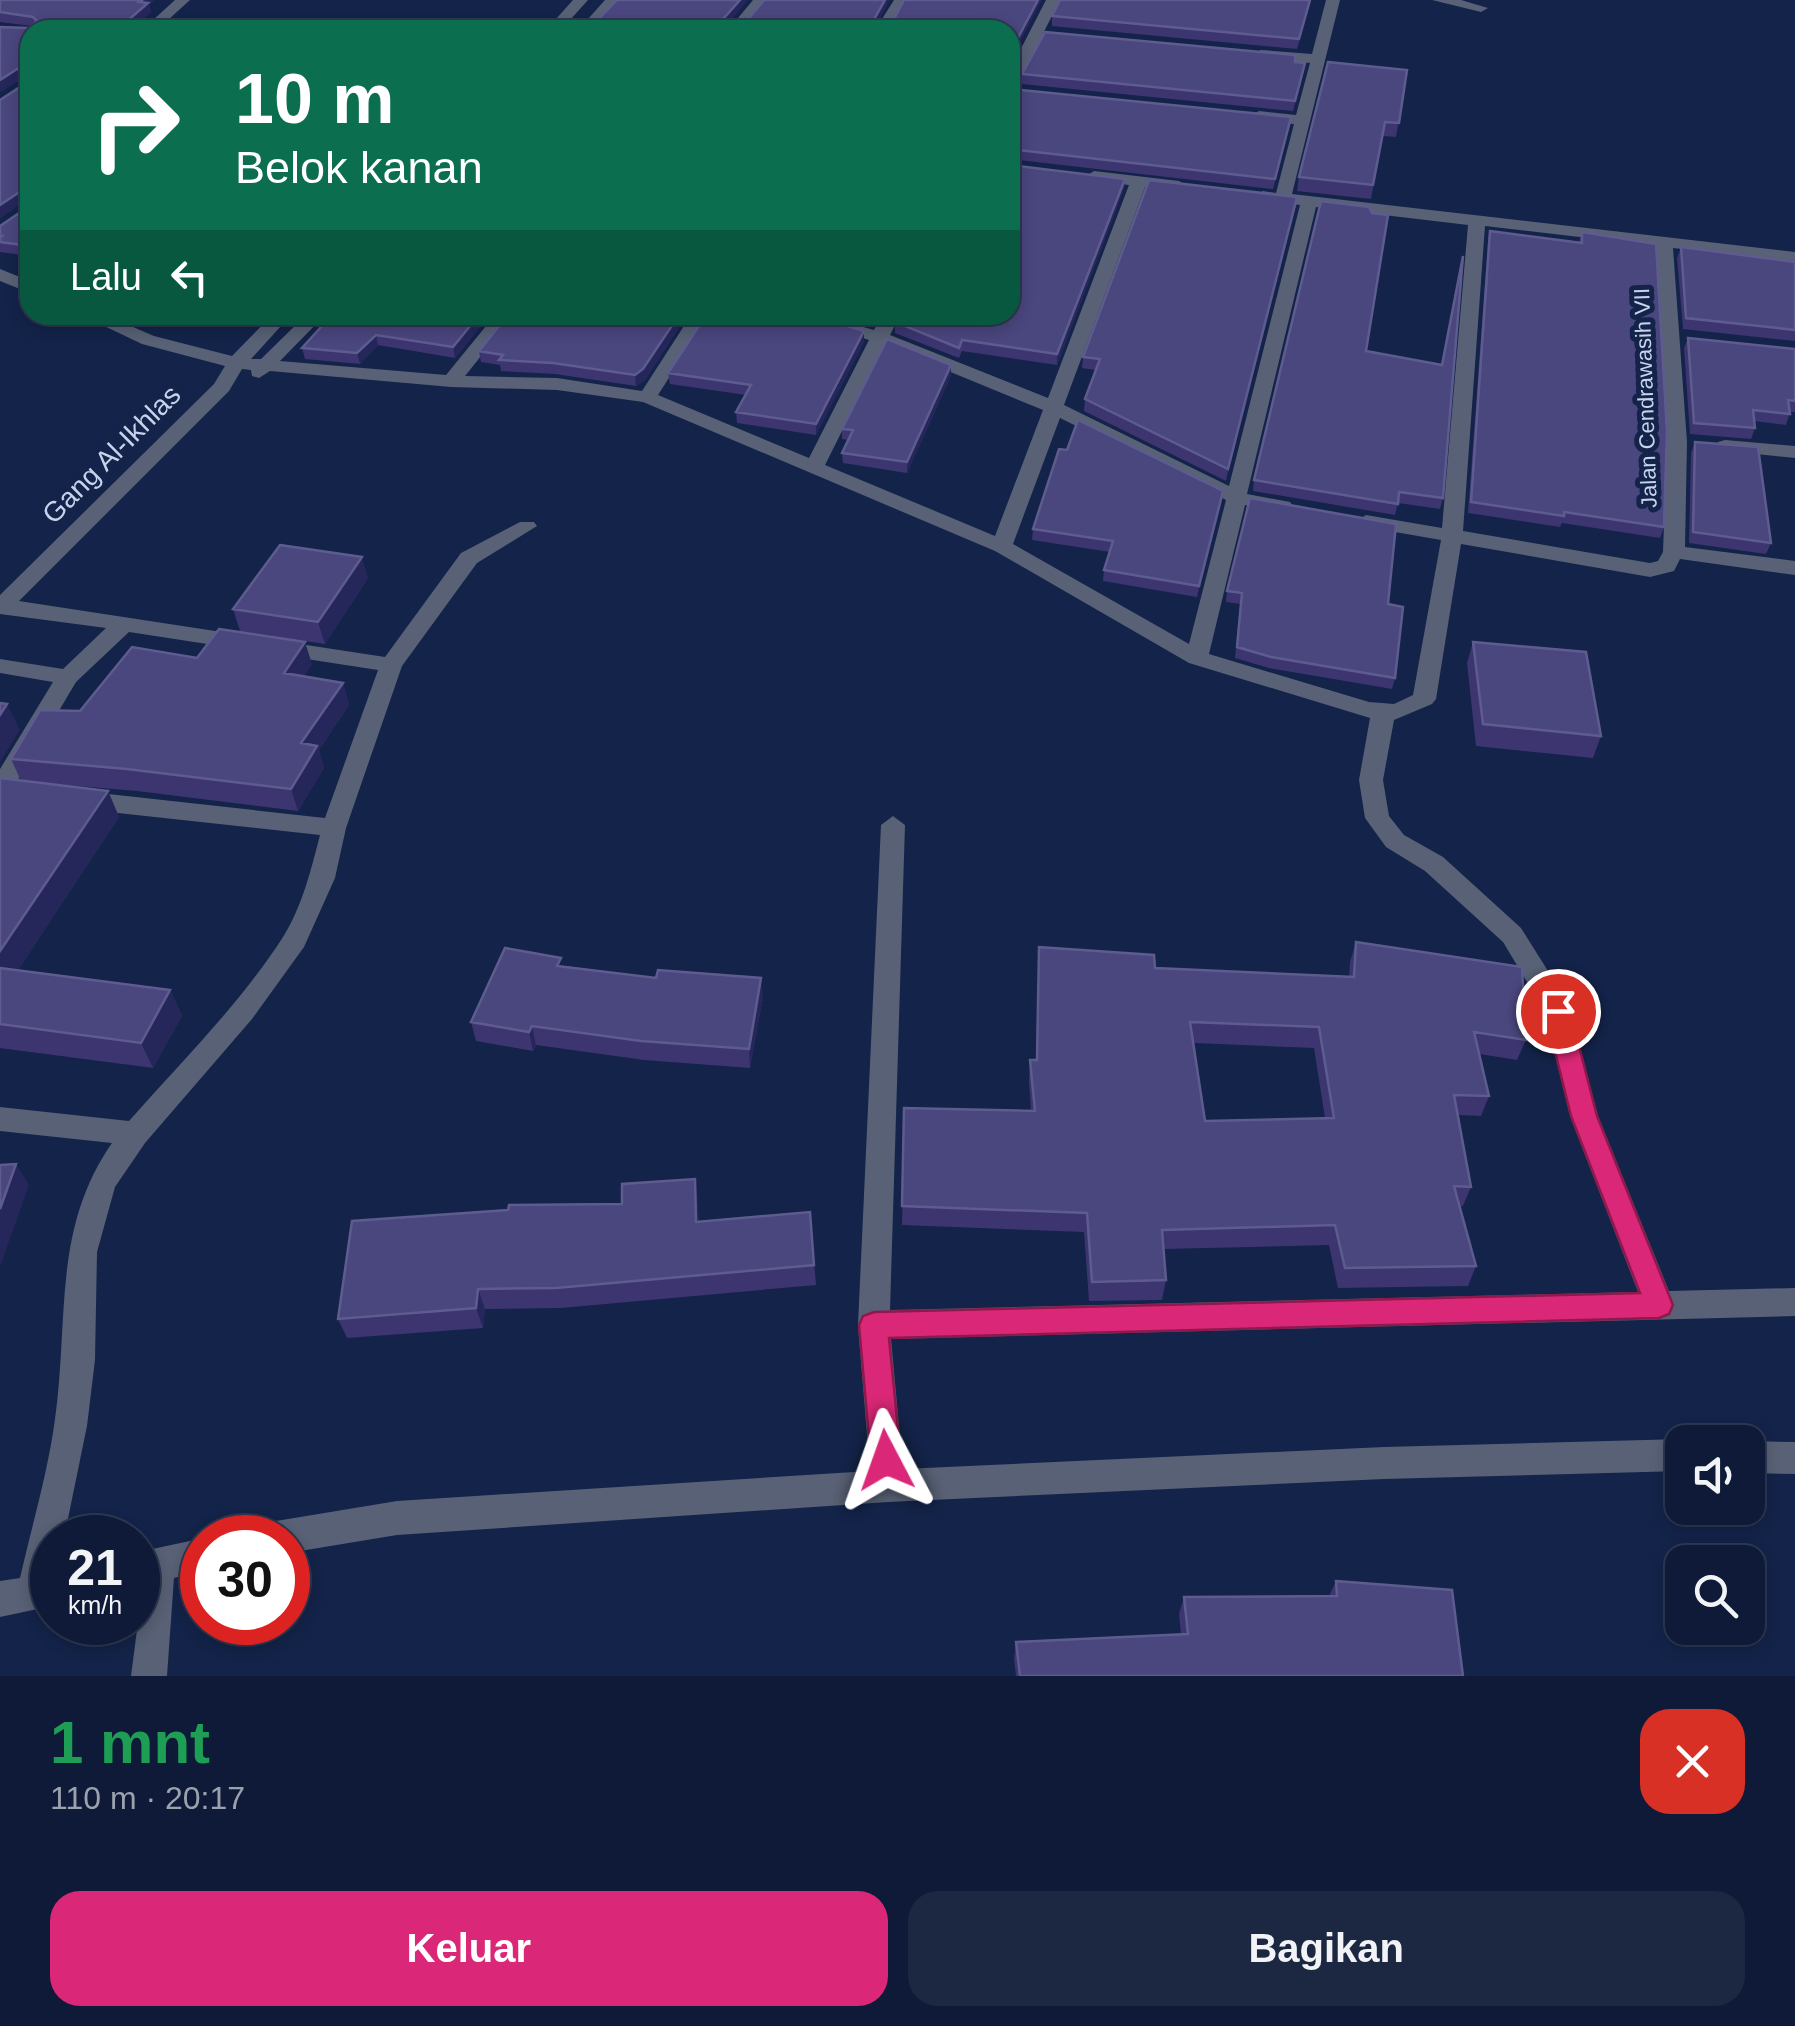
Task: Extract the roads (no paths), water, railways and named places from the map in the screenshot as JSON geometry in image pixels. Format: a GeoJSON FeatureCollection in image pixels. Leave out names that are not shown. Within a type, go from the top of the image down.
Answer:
{"type":"FeatureCollection","features":[{"type":"Feature","properties":{"kind":"street"},"geometry":{"type":"LineString","coordinates":[[160,20],[183,0]]}},
{"type":"Feature","properties":{"kind":"street"},"geometry":{"type":"LineString","coordinates":[[562,20],[581,0]]}},
{"type":"Feature","properties":{"kind":"street"},"geometry":{"type":"LineString","coordinates":[[594,20],[613,0]]}},
{"type":"Feature","properties":{"kind":"street"},"geometry":{"type":"LineString","coordinates":[[744,20],[760,0]]}},
{"type":"Feature","properties":{"kind":"street"},"geometry":{"type":"LineString","coordinates":[[1020,67],[1054,0]]}},
{"type":"Feature","properties":{"kind":"street"},"geometry":{"type":"LineString","coordinates":[[1283,198],[1333,0]]}},
{"type":"Feature","properties":{"kind":"street"},"geometry":{"type":"LineString","coordinates":[[1439,0],[1481,8]]}},
{"type":"Feature","properties":{"kind":"street"},"geometry":{"type":"LineString","coordinates":[[1037,32],[1056,33]]}},
{"type":"Feature","properties":{"kind":"street"},"geometry":{"type":"LineString","coordinates":[[1244,52],[1319,59]]}},
{"type":"Feature","properties":{"kind":"street"},"geometry":{"type":"LineString","coordinates":[[1020,90],[1030,93]]}},
{"type":"Feature","properties":{"kind":"street"},"geometry":{"type":"LineString","coordinates":[[1244,114],[1303,120]]}},
{"type":"Feature","properties":{"kind":"street"},"geometry":{"type":"LineString","coordinates":[[1084,175],[1193,188]]}},
{"type":"Feature","properties":{"kind":"street"},"geometry":{"type":"LineString","coordinates":[[1002,546],[1139,181]]}},
{"type":"Feature","properties":{"kind":"street"},"geometry":{"type":"LineString","coordinates":[[1247,194],[1795,257]]}},
{"type":"Feature","properties":{"kind":"street"},"geometry":{"type":"LineString","coordinates":[[1198,658],[1309,201]]}},
{"type":"Feature","properties":{"kind":"street"},"geometry":{"type":"LineString","coordinates":[[113,325],[148,340],[236,363],[451,381],[558,384],[647,398],[1002,546],[1198,658],[1383,713],[1410,708],[1424,699],[1452,537],[1478,220]]}},
{"type":"Feature","properties":{"kind":"street","name":"Jalan Cendrawasih VII"},"geometry":{"type":"LineString","coordinates":[[1664,242],[1679,338],[1674,552]]}},
{"type":"Feature","properties":{"kind":"street","name":"Gang Al-Ikhlas"},"geometry":{"type":"LineString","coordinates":[[1,606],[222,387],[236,363],[272,325]]}},
{"type":"Feature","properties":{"kind":"street","name":"Gang Al-Ikhlas"},"geometry":{"type":"LineString","coordinates":[[222,387],[267,367],[307,325]]}},
{"type":"Feature","properties":{"kind":"street"},"geometry":{"type":"LineString","coordinates":[[451,381],[497,325]]}},
{"type":"Feature","properties":{"kind":"street"},"geometry":{"type":"LineString","coordinates":[[647,398],[694,325]]}},
{"type":"Feature","properties":{"kind":"street"},"geometry":{"type":"LineString","coordinates":[[837,325],[880,337],[1054,407],[1238,498],[1296,508]]}},
{"type":"Feature","properties":{"kind":"street"},"geometry":{"type":"LineString","coordinates":[[815,465],[886,325]]}},
{"type":"Feature","properties":{"kind":"street"},"geometry":{"type":"LineString","coordinates":[[1676,442],[1795,452]]}},
{"type":"Feature","properties":{"kind":"street"},"geometry":{"type":"LineString","coordinates":[[1335,516],[1650,570],[1666,566],[1674,552],[1795,568]]}},
{"type":"Feature","properties":{"kind":"street"},"geometry":{"type":"LineString","coordinates":[[49,1515],[72,1426],[79,1360],[82,1252],[101,1183],[135,1134],[242,1011],[296,940],[322,878],[334,828],[391,665],[469,558],[528,526]]}},
{"type":"Feature","properties":{"kind":"street"},"geometry":{"type":"LineString","coordinates":[[1,606],[391,665]]}},
{"type":"Feature","properties":{"kind":"street"},"geometry":{"type":"LineString","coordinates":[[7,791],[68,678],[124,624]]}},
{"type":"Feature","properties":{"kind":"street"},"geometry":{"type":"LineString","coordinates":[[0,666],[68,678]]}},
{"type":"Feature","properties":{"kind":"street"},"geometry":{"type":"LineString","coordinates":[[1383,713],[1371,780],[1376,818],[1396,842],[1434,864],[1512,935],[1558,1011],[1584,1116],[1659,1305]]}},
{"type":"Feature","properties":{"kind":"street"},"geometry":{"type":"LineString","coordinates":[[59,798],[334,828]]}},
{"type":"Feature","properties":{"kind":"street"},"geometry":{"type":"LineString","coordinates":[[887,1473],[876,1334],[894,826]]}},
{"type":"Feature","properties":{"kind":"street"},"geometry":{"type":"LineString","coordinates":[[0,1120],[135,1134]]}},
{"type":"Feature","properties":{"kind":"street"},"geometry":{"type":"LineString","coordinates":[[876,1334],[1795,1302]]}},
{"type":"Feature","properties":{"kind":"street"},"geometry":{"type":"LineString","coordinates":[[310,1532],[397,1518],[887,1473],[1665,1456]]}},
{"type":"Feature","properties":{"kind":"street"},"geometry":{"type":"LineString","coordinates":[[1765,1457],[1795,1458]]}},
{"type":"Feature","properties":{"kind":"street"},"geometry":{"type":"LineString","coordinates":[[149,1645],[149,1676]]}}]}
